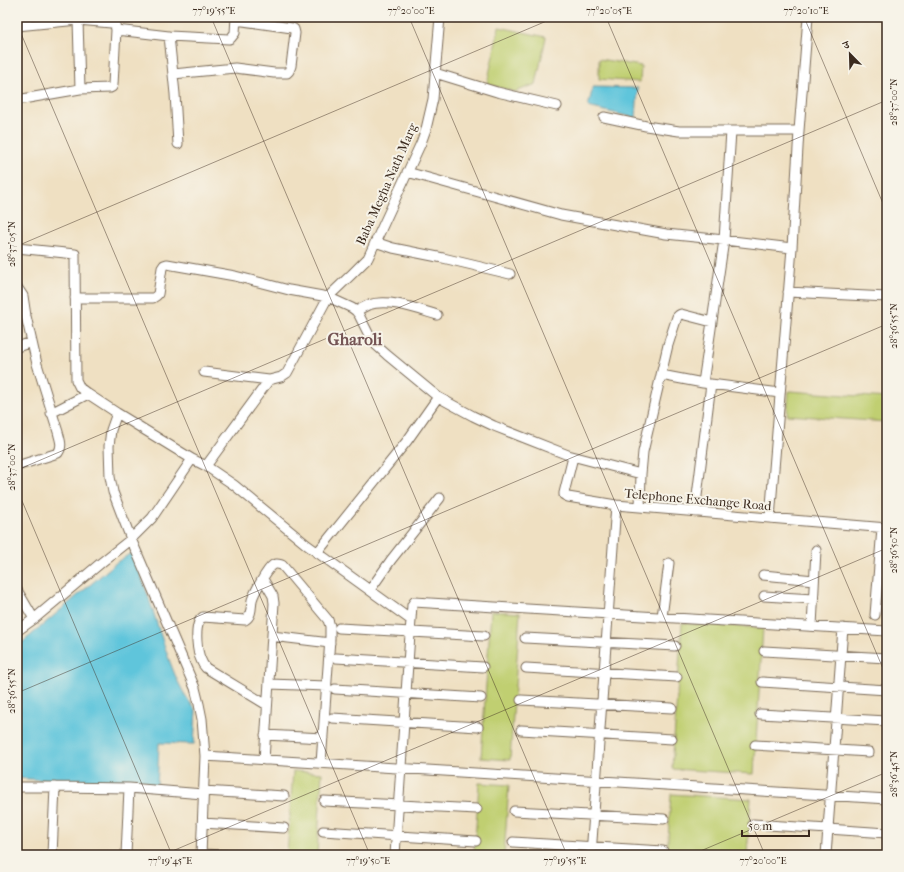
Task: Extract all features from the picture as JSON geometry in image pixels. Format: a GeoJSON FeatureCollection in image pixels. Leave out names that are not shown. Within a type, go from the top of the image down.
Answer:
{"type":"FeatureCollection","features":[{"type":"Feature","properties":{"kind":"street","name":"Baba Megha Nath Marg"},"geometry":{"type":"LineString","coordinates":[[269,380],[285,376],[328,297],[368,258],[376,242],[426,129],[433,99],[440,17]]}},
{"type":"Feature","properties":{"kind":"street"},"geometry":{"type":"LineString","coordinates":[[770,518],[792,248],[808,17]]}},
{"type":"Feature","properties":{"kind":"street"},"geometry":{"type":"LineString","coordinates":[[116,30],[169,36],[229,39],[235,33],[236,19],[292,28],[294,30],[295,33],[291,66],[287,73],[274,73],[235,68],[173,74]]}},
{"type":"Feature","properties":{"kind":"street"},"geometry":{"type":"LineString","coordinates":[[78,20],[80,89]]}},
{"type":"Feature","properties":{"kind":"street"},"geometry":{"type":"LineString","coordinates":[[17,26],[78,20],[115,24],[116,30],[112,87],[80,89],[17,100]]}},
{"type":"Feature","properties":{"kind":"street"},"geometry":{"type":"LineString","coordinates":[[169,36],[178,144]]}},
{"type":"Feature","properties":{"kind":"street"},"geometry":{"type":"LineString","coordinates":[[435,73],[497,92],[557,106]]}},
{"type":"Feature","properties":{"kind":"street"},"geometry":{"type":"LineString","coordinates":[[604,116],[646,126],[679,131],[799,132]]}},
{"type":"Feature","properties":{"kind":"street"},"geometry":{"type":"LineString","coordinates":[[695,512],[712,322],[724,240],[731,131]]}},
{"type":"Feature","properties":{"kind":"street"},"geometry":{"type":"LineString","coordinates":[[407,172],[562,215],[666,234],[792,248]]}},
{"type":"Feature","properties":{"kind":"street"},"geometry":{"type":"LineString","coordinates":[[376,242],[394,248],[510,274]]}},
{"type":"Feature","properties":{"kind":"street"},"geometry":{"type":"LineString","coordinates":[[17,248],[75,254],[76,256],[76,380],[80,388],[117,413],[206,466],[234,485],[307,545],[411,620]]}},
{"type":"Feature","properties":{"kind":"street"},"geometry":{"type":"LineString","coordinates":[[75,298],[154,298],[158,294],[162,268],[167,264],[235,276],[289,290],[328,297],[356,311],[370,338],[377,346],[438,397],[494,426],[573,457],[641,474]]}},
{"type":"Feature","properties":{"kind":"street"},"geometry":{"type":"LineString","coordinates":[[17,287],[26,316],[37,364],[61,442],[61,448],[58,453],[17,466]]}},
{"type":"Feature","properties":{"kind":"street"},"geometry":{"type":"LineString","coordinates":[[788,292],[887,297]]}},
{"type":"Feature","properties":{"kind":"street"},"geometry":{"type":"LineString","coordinates":[[356,311],[369,305],[382,303],[396,304],[437,315]]}},
{"type":"Feature","properties":{"kind":"street"},"geometry":{"type":"LineString","coordinates":[[640,507],[643,452],[668,345],[677,317],[681,314],[712,322]]}},
{"type":"Feature","properties":{"kind":"street"},"geometry":{"type":"LineString","coordinates":[[17,347],[32,342]]}},
{"type":"Feature","properties":{"kind":"street"},"geometry":{"type":"LineString","coordinates":[[204,372],[269,380],[206,466]]}},
{"type":"Feature","properties":{"kind":"street"},"geometry":{"type":"LineString","coordinates":[[661,375],[780,393]]}},
{"type":"Feature","properties":{"kind":"street"},"geometry":{"type":"LineString","coordinates":[[51,413],[88,394]]}},
{"type":"Feature","properties":{"kind":"street"},"geometry":{"type":"LineString","coordinates":[[318,553],[407,441],[438,397]]}},
{"type":"Feature","properties":{"kind":"street"},"geometry":{"type":"LineString","coordinates":[[117,413],[111,430],[109,446],[110,477],[113,492],[131,540],[195,688],[200,704],[204,756],[201,854],[226,855]]}},
{"type":"Feature","properties":{"kind":"street"},"geometry":{"type":"LineString","coordinates":[[573,457],[564,495],[568,497],[616,505]]}},
{"type":"Feature","properties":{"kind":"street"},"geometry":{"type":"LineString","coordinates":[[17,630],[34,619],[131,540],[152,518],[192,459]]}},
{"type":"Feature","properties":{"kind":"street"},"geometry":{"type":"LineString","coordinates":[[370,590],[440,498]]}},
{"type":"Feature","properties":{"kind":"street","name":"Telephone Exchange Road"},"geometry":{"type":"LineString","coordinates":[[591,851],[616,505],[884,528]]}},
{"type":"Feature","properties":{"kind":"street"},"geometry":{"type":"LineString","coordinates":[[875,615],[884,528]]}},
{"type":"Feature","properties":{"kind":"street"},"geometry":{"type":"LineString","coordinates":[[812,626],[816,550]]}},
{"type":"Feature","properties":{"kind":"street"},"geometry":{"type":"LineString","coordinates":[[662,617],[669,563]]}},
{"type":"Feature","properties":{"kind":"street"},"geometry":{"type":"LineString","coordinates":[[267,705],[206,668],[201,662],[198,650],[197,628],[201,618],[248,619],[250,616],[253,599],[262,579],[271,566],[275,564],[282,565],[328,620],[330,626],[331,688],[323,738],[321,763]]}},
{"type":"Feature","properties":{"kind":"street"},"geometry":{"type":"LineString","coordinates":[[763,575],[814,580]]}},
{"type":"Feature","properties":{"kind":"street"},"geometry":{"type":"LineString","coordinates":[[262,579],[274,600],[264,760]]}},
{"type":"Feature","properties":{"kind":"street"},"geometry":{"type":"LineString","coordinates":[[17,590],[34,619]]}},
{"type":"Feature","properties":{"kind":"street"},"geometry":{"type":"LineString","coordinates":[[764,596],[813,598]]}},
{"type":"Feature","properties":{"kind":"street"},"geometry":{"type":"LineString","coordinates":[[395,855],[412,605],[414,602],[887,631]]}},
{"type":"Feature","properties":{"kind":"street"},"geometry":{"type":"LineString","coordinates":[[339,628],[484,636]]}},
{"type":"Feature","properties":{"kind":"street"},"geometry":{"type":"LineString","coordinates":[[826,855],[843,628]]}},
{"type":"Feature","properties":{"kind":"street"},"geometry":{"type":"LineString","coordinates":[[272,636],[330,643]]}},
{"type":"Feature","properties":{"kind":"street"},"geometry":{"type":"LineString","coordinates":[[525,638],[675,646]]}},
{"type":"Feature","properties":{"kind":"street"},"geometry":{"type":"LineString","coordinates":[[764,651],[887,658]]}},
{"type":"Feature","properties":{"kind":"street"},"geometry":{"type":"LineString","coordinates":[[336,658],[483,667]]}},
{"type":"Feature","properties":{"kind":"street"},"geometry":{"type":"LineString","coordinates":[[526,668],[677,677]]}},
{"type":"Feature","properties":{"kind":"street"},"geometry":{"type":"LineString","coordinates":[[762,682],[887,690]]}},
{"type":"Feature","properties":{"kind":"street"},"geometry":{"type":"LineString","coordinates":[[269,684],[481,698]]}},
{"type":"Feature","properties":{"kind":"street"},"geometry":{"type":"LineString","coordinates":[[521,700],[672,708]]}},
{"type":"Feature","properties":{"kind":"street"},"geometry":{"type":"LineString","coordinates":[[760,714],[887,721]]}},
{"type":"Feature","properties":{"kind":"street"},"geometry":{"type":"LineString","coordinates":[[332,718],[478,727]]}},
{"type":"Feature","properties":{"kind":"street"},"geometry":{"type":"LineString","coordinates":[[521,730],[672,739]]}},
{"type":"Feature","properties":{"kind":"street"},"geometry":{"type":"LineString","coordinates":[[265,735],[323,738]]}},
{"type":"Feature","properties":{"kind":"street"},"geometry":{"type":"LineString","coordinates":[[754,745],[869,752]]}},
{"type":"Feature","properties":{"kind":"street"},"geometry":{"type":"LineString","coordinates":[[204,756],[887,799]]}},
{"type":"Feature","properties":{"kind":"street"},"geometry":{"type":"LineString","coordinates":[[17,787],[129,788],[284,796]]}},
{"type":"Feature","properties":{"kind":"street"},"geometry":{"type":"LineString","coordinates":[[52,855],[55,787]]}},
{"type":"Feature","properties":{"kind":"street"},"geometry":{"type":"LineString","coordinates":[[126,855],[129,788]]}},
{"type":"Feature","properties":{"kind":"street"},"geometry":{"type":"LineString","coordinates":[[324,801],[477,809]]}},
{"type":"Feature","properties":{"kind":"street"},"geometry":{"type":"LineString","coordinates":[[514,811],[664,820]]}},
{"type":"Feature","properties":{"kind":"street"},"geometry":{"type":"LineString","coordinates":[[202,823],[284,828]]}},
{"type":"Feature","properties":{"kind":"street"},"geometry":{"type":"LineString","coordinates":[[753,824],[887,833]]}},
{"type":"Feature","properties":{"kind":"street"},"geometry":{"type":"LineString","coordinates":[[323,831],[476,841]]}},
{"type":"Feature","properties":{"kind":"street"},"geometry":{"type":"LineString","coordinates":[[513,842],[591,851],[663,852]]}},
{"type":"Feature","properties":{"kind":"green space"},"geometry":{"type":"Polygon","coordinates":[[[499,27],[546,37],[536,84],[515,92],[487,84],[499,27]]]}},
{"type":"Feature","properties":{"kind":"green space"},"geometry":{"type":"Polygon","coordinates":[[[599,59],[641,66],[640,82],[599,79],[599,59]]]}},
{"type":"Feature","properties":{"kind":"green space"},"geometry":{"type":"Polygon","coordinates":[[[789,391],[887,398],[887,422],[787,415],[789,391]]]}},
{"type":"Feature","properties":{"kind":"green space"},"geometry":{"type":"Polygon","coordinates":[[[491,611],[520,613],[510,760],[481,758],[491,611]]]}},
{"type":"Feature","properties":{"kind":"green space"},"geometry":{"type":"Polygon","coordinates":[[[682,623],[763,628],[754,774],[672,769],[682,623]]]}},
{"type":"Feature","properties":{"kind":"green space"},"geometry":{"type":"Polygon","coordinates":[[[293,771],[322,773],[317,855],[287,855],[293,771]]]}},
{"type":"Feature","properties":{"kind":"green space"},"geometry":{"type":"Polygon","coordinates":[[[479,783],[509,785],[504,855],[474,855],[479,783]]]}},
{"type":"Feature","properties":{"kind":"green space"},"geometry":{"type":"Polygon","coordinates":[[[671,794],[751,799],[747,855],[667,855],[671,794]]]}},
{"type":"Feature","properties":{"kind":"water"},"geometry":{"type":"Polygon","coordinates":[[[593,87],[638,88],[636,118],[588,107],[593,87]]]}},
{"type":"Feature","properties":{"kind":"water"},"geometry":{"type":"Polygon","coordinates":[[[133,552],[174,672],[183,692],[196,710],[194,744],[159,743],[157,789],[17,778],[17,647],[117,562],[133,552]]]}},
{"type":"Feature","properties":{"kind":"district","name":"Gharoli"},"geometry":{"type":"Point","coordinates":[355,339]}}]}
